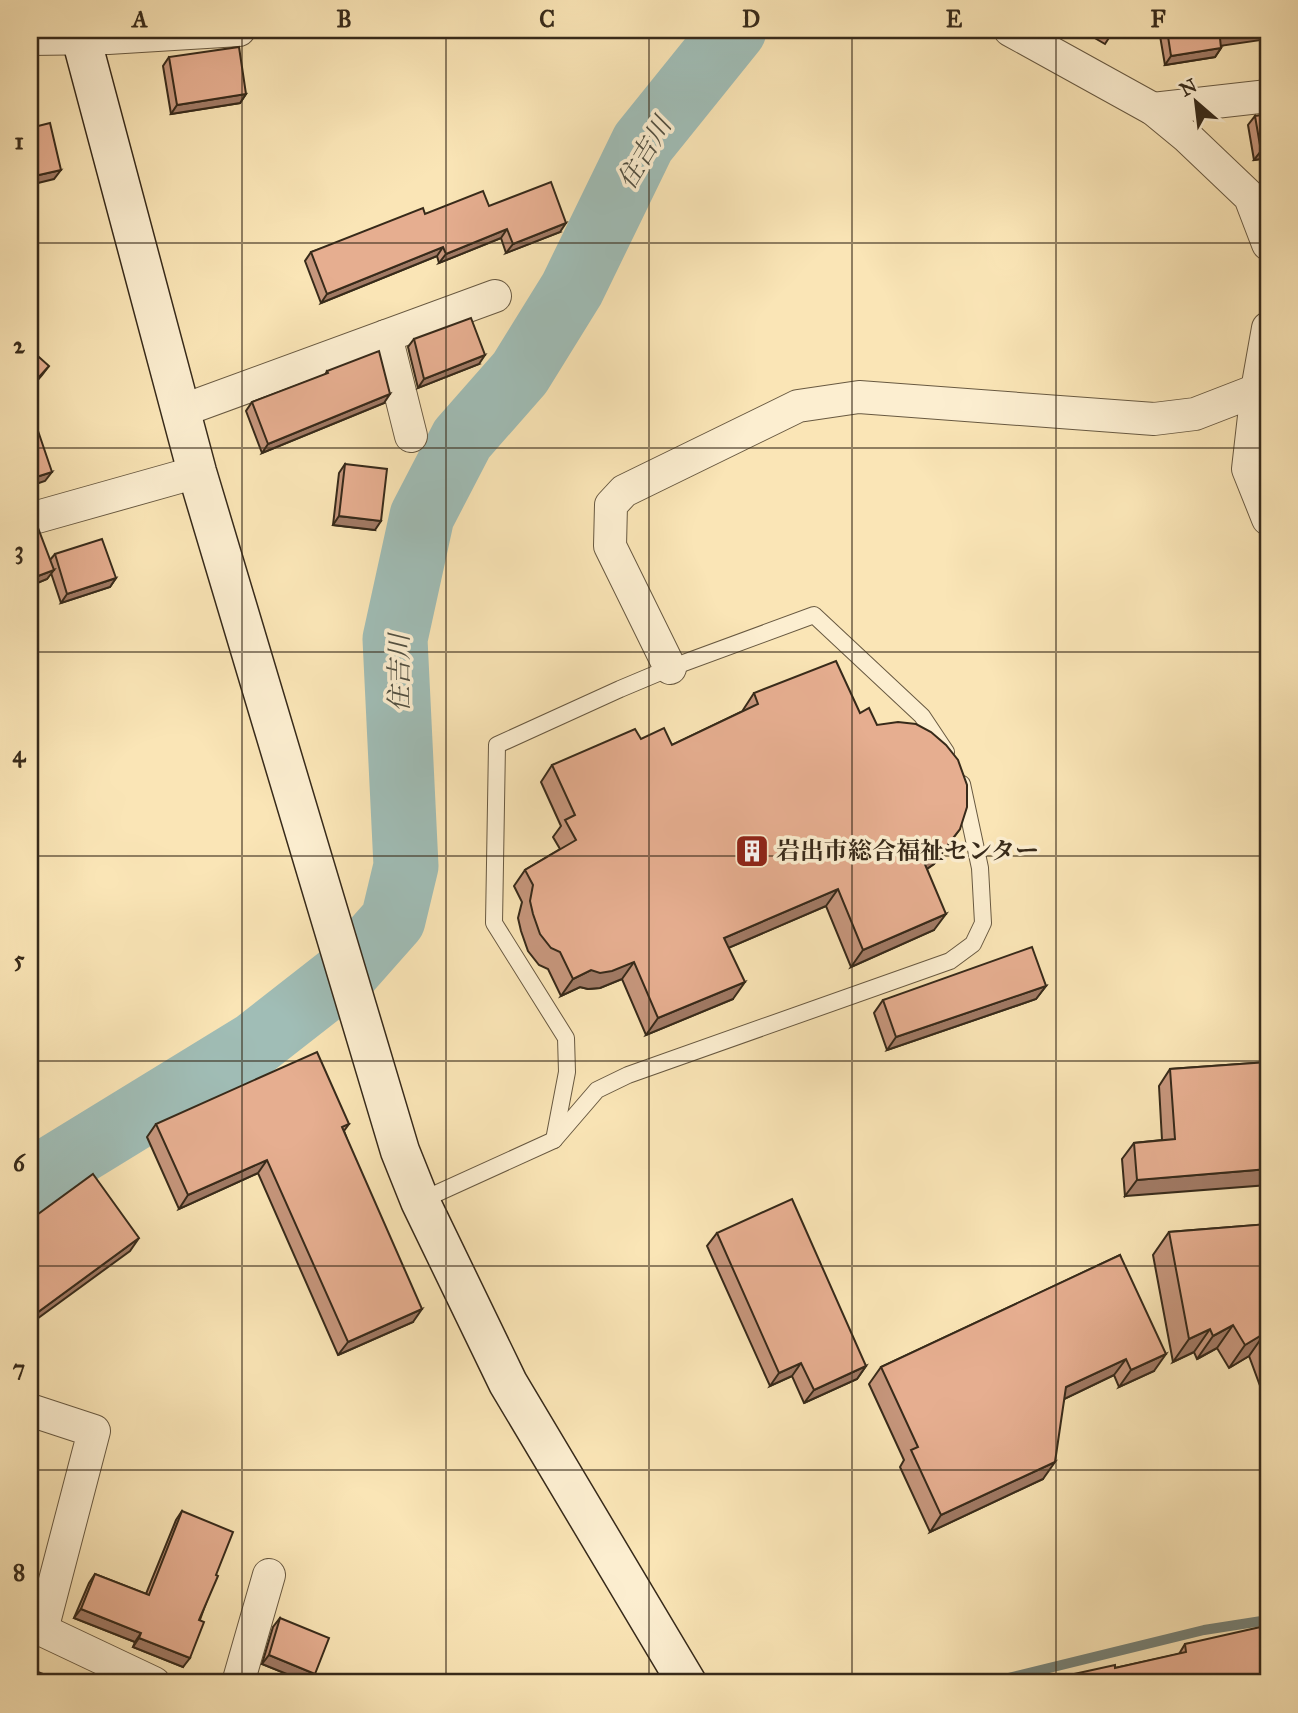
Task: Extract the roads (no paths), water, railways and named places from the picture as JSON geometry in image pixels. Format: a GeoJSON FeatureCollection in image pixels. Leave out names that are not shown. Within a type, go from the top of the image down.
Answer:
{"type":"FeatureCollection","features":[{"type":"Feature","properties":{"kind":"street"},"geometry":{"type":"LineString","coordinates":[[30,39],[239,30]]}},
{"type":"Feature","properties":{"kind":"street"},"geometry":{"type":"LineString","coordinates":[[1010,30],[1153,109],[1187,137],[1250,197],[1268,244]]}},
{"type":"Feature","properties":{"kind":"street"},"geometry":{"type":"LineString","coordinates":[[80,35],[197,472],[400,1151],[508,1383],[687,1683]]}},
{"type":"Feature","properties":{"kind":"street"},"geometry":{"type":"LineString","coordinates":[[1153,109],[1268,96]]}},
{"type":"Feature","properties":{"kind":"street"},"geometry":{"type":"LineString","coordinates":[[181,411],[495,296]]}},
{"type":"Feature","properties":{"kind":"street"},"geometry":{"type":"LineString","coordinates":[[1268,328],[1257,390],[1248,469],[1268,519]]}},
{"type":"Feature","properties":{"kind":"street"},"geometry":{"type":"LineString","coordinates":[[386,336],[411,436]]}},
{"type":"Feature","properties":{"kind":"street"},"geometry":{"type":"LineString","coordinates":[[670,668],[610,547],[611,505],[624,491],[798,406],[859,397],[1154,419],[1195,414],[1257,390]]}},
{"type":"Feature","properties":{"kind":"street"},"geometry":{"type":"LineString","coordinates":[[30,519],[197,472]]}},
{"type":"Feature","properties":{"kind":"street"},"geometry":{"type":"LineString","coordinates":[[30,1410],[94,1431],[36,1628],[154,1683]]}},
{"type":"Feature","properties":{"kind":"street"},"geometry":{"type":"LineString","coordinates":[[238,1683],[269,1575]]}},
{"type":"Feature","properties":{"kind":"lane"},"geometry":{"type":"LineString","coordinates":[[421,1201],[554,1140],[597,1090],[628,1075],[950,961],[972,944],[983,923],[980,869],[957,768],[922,716],[814,615],[670,668],[497,746],[494,923],[566,1038],[568,1072],[554,1140]]}},
{"type":"Feature","properties":{"kind":"waterway","name":"住吉川"},"geometry":{"type":"LineString","coordinates":[[30,1182],[255,1044],[347,972],[393,920],[406,866],[395,639],[422,516],[462,439],[520,373],[572,289],[643,143],[734,30]]}},
{"type":"Feature","properties":{"kind":"waterway"},"geometry":{"type":"LineString","coordinates":[[988,1683],[1204,1630],[1268,1620]]}},
{"type":"Feature","properties":{"kind":"place","name":"岩出市総合福祉センター"},"geometry":{"type":"Point","coordinates":[752,851]}}]}
